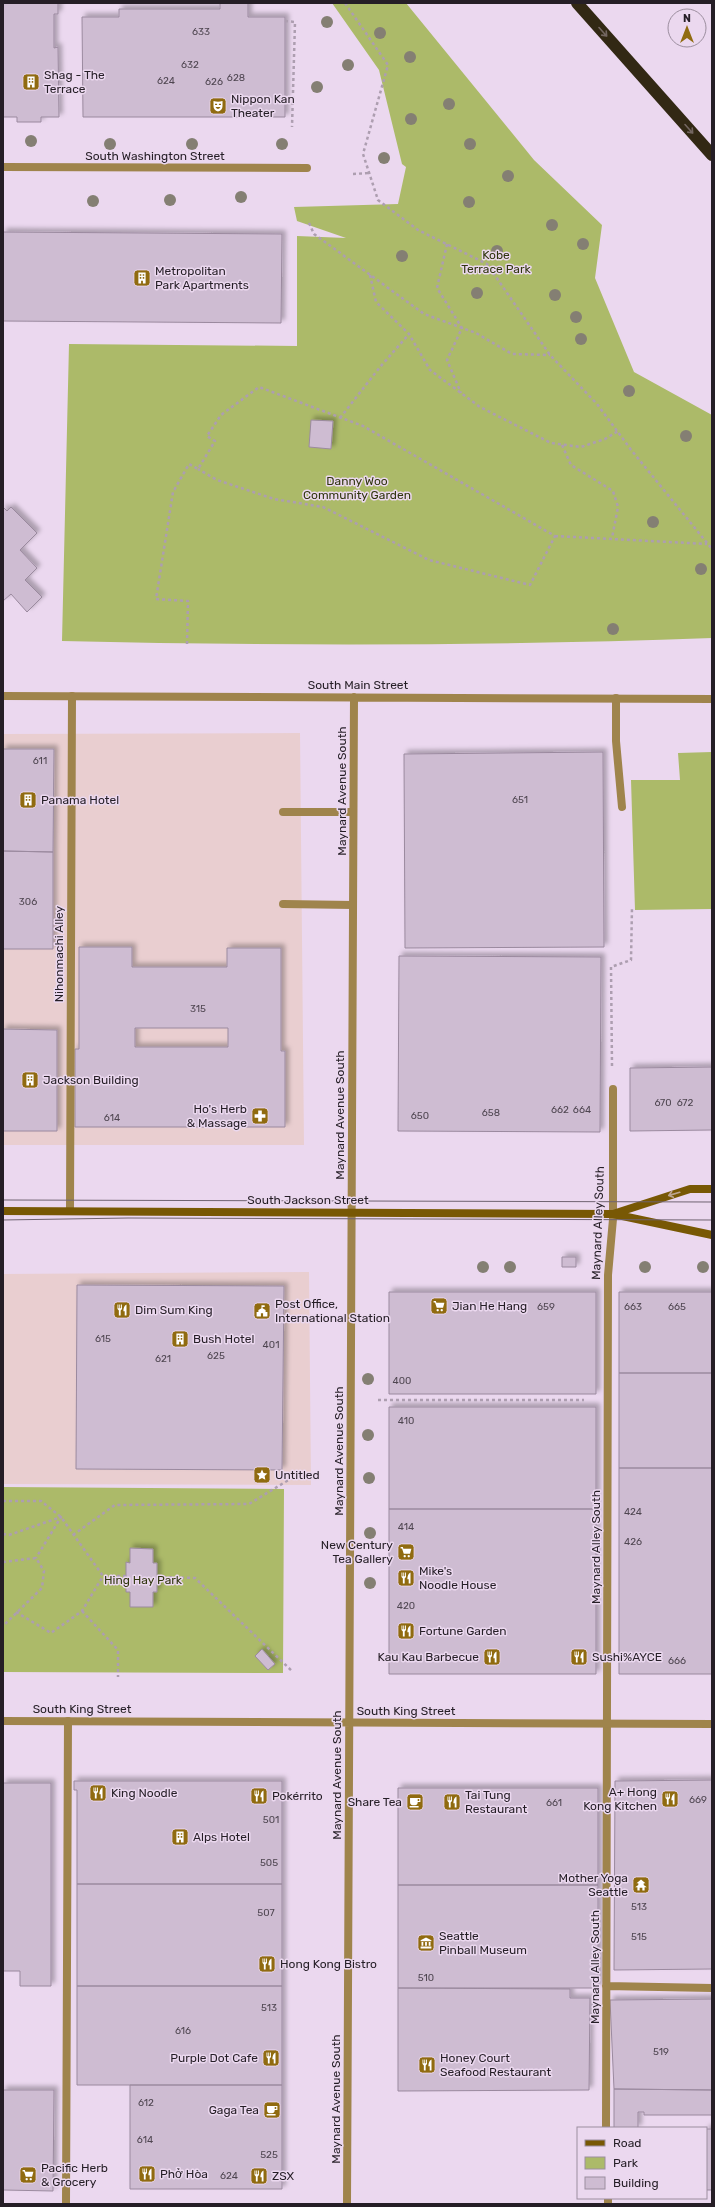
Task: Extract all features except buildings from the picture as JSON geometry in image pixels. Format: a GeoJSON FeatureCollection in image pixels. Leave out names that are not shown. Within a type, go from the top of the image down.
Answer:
{"type":"FeatureCollection","features":[{"type":"Feature","properties":{"kind":"highway"},"geometry":{"type":"LineString","coordinates":[[577,3],[712,155]]}},
{"type":"Feature","properties":{"kind":"main road","name":"South Jackson Street"},"geometry":{"type":"LineString","coordinates":[[613,1214],[690,1189],[712,1189]]}},
{"type":"Feature","properties":{"kind":"main road","name":"South Jackson Street"},"geometry":{"type":"LineString","coordinates":[[3,1211],[613,1214],[712,1235]]}},
{"type":"Feature","properties":{"kind":"street","name":"South Washington Street"},"geometry":{"type":"LineString","coordinates":[[3,167],[307,168]]}},
{"type":"Feature","properties":{"kind":"street","name":"South Main Street"},"geometry":{"type":"LineString","coordinates":[[3,696],[712,699]]}},
{"type":"Feature","properties":{"kind":"street","name":"Nihonmachi Alley"},"geometry":{"type":"LineString","coordinates":[[70,1211],[72,696]]}},
{"type":"Feature","properties":{"kind":"street","name":"Maynard Avenue South"},"geometry":{"type":"LineString","coordinates":[[348,2204],[354,698]]}},
{"type":"Feature","properties":{"kind":"street"},"geometry":{"type":"LineString","coordinates":[[616,698],[616,741],[622,807]]}},
{"type":"Feature","properties":{"kind":"street"},"geometry":{"type":"LineString","coordinates":[[283,812],[353,812]]}},
{"type":"Feature","properties":{"kind":"street"},"geometry":{"type":"LineString","coordinates":[[283,904],[353,905]]}},
{"type":"Feature","properties":{"kind":"street","name":"Maynard Alley South"},"geometry":{"type":"LineString","coordinates":[[606,2127],[608,1275],[613,1214],[613,1089]]}},
{"type":"Feature","properties":{"kind":"street","name":"South King Street"},"geometry":{"type":"LineString","coordinates":[[3,1721],[712,1724]]}},
{"type":"Feature","properties":{"kind":"street"},"geometry":{"type":"LineString","coordinates":[[66,2204],[68,1721]]}},
{"type":"Feature","properties":{"kind":"street"},"geometry":{"type":"LineString","coordinates":[[606,1986],[712,1988]]}},
{"type":"Feature","properties":{"kind":"path"},"geometry":{"type":"LineString","coordinates":[[345,3],[388,65],[363,154],[378,200],[418,230],[487,264],[550,355],[597,404],[712,549]]}},
{"type":"Feature","properties":{"kind":"path"},"geometry":{"type":"LineString","coordinates":[[284,21],[295,22],[292,127]]}},
{"type":"Feature","properties":{"kind":"path"},"geometry":{"type":"LineString","coordinates":[[353,174],[369,173]]}},
{"type":"Feature","properties":{"kind":"path"},"geometry":{"type":"LineString","coordinates":[[309,223],[314,234],[424,314],[476,333],[512,354],[550,355]]}},
{"type":"Feature","properties":{"kind":"path"},"geometry":{"type":"LineString","coordinates":[[447,244],[436,288],[462,328]]}},
{"type":"Feature","properties":{"kind":"path"},"geometry":{"type":"LineString","coordinates":[[370,275],[376,302],[408,334],[430,370],[480,407],[551,443],[581,447],[605,439],[618,431]]}},
{"type":"Feature","properties":{"kind":"path"},"geometry":{"type":"LineString","coordinates":[[462,328],[447,360],[462,394]]}},
{"type":"Feature","properties":{"kind":"path"},"geometry":{"type":"LineString","coordinates":[[340,418],[408,334]]}},
{"type":"Feature","properties":{"kind":"path"},"geometry":{"type":"LineString","coordinates":[[198,469],[215,441],[207,436],[221,415],[259,387],[363,426],[555,536],[708,544]]}},
{"type":"Feature","properties":{"kind":"path"},"geometry":{"type":"LineString","coordinates":[[562,444],[571,465],[613,491],[618,507],[612,538]]}},
{"type":"Feature","properties":{"kind":"path"},"geometry":{"type":"LineString","coordinates":[[187,644],[188,600],[156,599],[173,492],[188,464],[217,480],[274,499],[323,507],[429,560],[530,585],[555,536]]}},
{"type":"Feature","properties":{"kind":"path"},"geometry":{"type":"LineString","coordinates":[[613,1089],[611,967],[632,960],[632,907]]}},
{"type":"Feature","properties":{"kind":"path"},"geometry":{"type":"LineString","coordinates":[[378,1400],[608,1400]]}},
{"type":"Feature","properties":{"kind":"path"},"geometry":{"type":"LineString","coordinates":[[73,1534],[115,1505],[249,1504],[295,1476]]}},
{"type":"Feature","properties":{"kind":"path"},"geometry":{"type":"LineString","coordinates":[[3,1501],[41,1501],[61,1517],[103,1576]]}},
{"type":"Feature","properties":{"kind":"path"},"geometry":{"type":"LineString","coordinates":[[3,1534],[9,1534],[61,1517]]}},
{"type":"Feature","properties":{"kind":"path"},"geometry":{"type":"LineString","coordinates":[[36,1558],[61,1517]]}},
{"type":"Feature","properties":{"kind":"path"},"geometry":{"type":"LineString","coordinates":[[3,1562],[36,1558]]}},
{"type":"Feature","properties":{"kind":"path"},"geometry":{"type":"LineString","coordinates":[[3,1626],[42,1588],[44,1571],[36,1558]]}},
{"type":"Feature","properties":{"kind":"path"},"geometry":{"type":"LineString","coordinates":[[103,1576],[126,1576]]}},
{"type":"Feature","properties":{"kind":"path"},"geometry":{"type":"LineString","coordinates":[[16,1612],[51,1633],[82,1611],[103,1576]]}},
{"type":"Feature","properties":{"kind":"path"},"geometry":{"type":"LineString","coordinates":[[157,1577],[195,1578],[293,1672]]}},
{"type":"Feature","properties":{"kind":"path"},"geometry":{"type":"LineString","coordinates":[[82,1611],[118,1650],[118,1677]]}},
{"type":"Feature","properties":{"kind":"shaded area"},"geometry":{"type":"Polygon","coordinates":[[[300,733],[304,1145],[3,1145],[3,734],[300,733]]]}},
{"type":"Feature","properties":{"kind":"shaded area"},"geometry":{"type":"Polygon","coordinates":[[[309,1272],[311,1485],[3,1484],[3,1274],[309,1272]]]}},
{"type":"Feature","properties":{"kind":"green space","name":"Danny Woo Community Garden"},"geometry":{"type":"Polygon","coordinates":[[[332,3],[406,3],[534,160],[602,225],[595,278],[634,372],[712,415],[712,638],[468,644],[224,644],[62,641],[69,344],[297,346],[297,236],[346,238],[297,221],[294,207],[398,204],[406,167],[402,164],[379,70],[332,3]]]}},
{"type":"Feature","properties":{"kind":"green space"},"geometry":{"type":"Polygon","coordinates":[[[712,752],[712,909],[635,910],[631,780],[680,780],[678,753],[712,752]]]}},
{"type":"Feature","properties":{"kind":"green space","name":"Hing Hay Park"},"geometry":{"type":"Polygon","coordinates":[[[3,1487],[284,1489],[283,1673],[3,1672],[3,1487]]]}},
{"type":"Feature","properties":{"kind":"tram line"},"geometry":{"type":"LineString","coordinates":[[3,1200],[712,1202]]}},
{"type":"Feature","properties":{"kind":"tram line"},"geometry":{"type":"LineString","coordinates":[[3,1220],[128,1218],[712,1220]]}},
{"type":"Feature","properties":{"kind":"place","name":"Shag - The Terrace"},"geometry":{"type":"Point","coordinates":[31,82]}},
{"type":"Feature","properties":{"kind":"place","name":"Nippon Kan Theater"},"geometry":{"type":"Point","coordinates":[218,106]}},
{"type":"Feature","properties":{"kind":"place","name":"Metropolitan Park Apartments"},"geometry":{"type":"Point","coordinates":[142,278]}},
{"type":"Feature","properties":{"kind":"place","name":"Panama Hotel"},"geometry":{"type":"Point","coordinates":[28,800]}},
{"type":"Feature","properties":{"kind":"place","name":"Jackson Building"},"geometry":{"type":"Point","coordinates":[30,1080]}},
{"type":"Feature","properties":{"kind":"place","name":"Ho's Herb & Massage"},"geometry":{"type":"Point","coordinates":[260,1116]}},
{"type":"Feature","properties":{"kind":"place","name":"Jian He Hang"},"geometry":{"type":"Point","coordinates":[439,1306]}},
{"type":"Feature","properties":{"kind":"place","name":"Dim Sum King"},"geometry":{"type":"Point","coordinates":[122,1310]}},
{"type":"Feature","properties":{"kind":"place","name":"Post Office, International Station"},"geometry":{"type":"Point","coordinates":[262,1311]}},
{"type":"Feature","properties":{"kind":"place","name":"Bush Hotel"},"geometry":{"type":"Point","coordinates":[180,1339]}},
{"type":"Feature","properties":{"kind":"place","name":"Untitled"},"geometry":{"type":"Point","coordinates":[262,1475]}},
{"type":"Feature","properties":{"kind":"place","name":"New Century Tea Gallery"},"geometry":{"type":"Point","coordinates":[406,1552]}},
{"type":"Feature","properties":{"kind":"place","name":"Mike's Noodle House"},"geometry":{"type":"Point","coordinates":[406,1578]}},
{"type":"Feature","properties":{"kind":"place","name":"Fortune Garden"},"geometry":{"type":"Point","coordinates":[406,1631]}},
{"type":"Feature","properties":{"kind":"place","name":"Kau Kau Barbecue"},"geometry":{"type":"Point","coordinates":[492,1657]}},
{"type":"Feature","properties":{"kind":"place","name":"Sushi%AYCE"},"geometry":{"type":"Point","coordinates":[579,1657]}},
{"type":"Feature","properties":{"kind":"place","name":"King Noodle"},"geometry":{"type":"Point","coordinates":[98,1793]}},
{"type":"Feature","properties":{"kind":"place","name":"Pokérrito"},"geometry":{"type":"Point","coordinates":[259,1796]}},
{"type":"Feature","properties":{"kind":"place","name":"A+ Hong Kong Kitchen"},"geometry":{"type":"Point","coordinates":[670,1799]}},
{"type":"Feature","properties":{"kind":"place","name":"Share Tea"},"geometry":{"type":"Point","coordinates":[415,1802]}},
{"type":"Feature","properties":{"kind":"place","name":"Tai Tung Restaurant"},"geometry":{"type":"Point","coordinates":[452,1802]}},
{"type":"Feature","properties":{"kind":"place","name":"Alps Hotel"},"geometry":{"type":"Point","coordinates":[180,1837]}},
{"type":"Feature","properties":{"kind":"place","name":"Mother Yoga Seattle"},"geometry":{"type":"Point","coordinates":[641,1885]}},
{"type":"Feature","properties":{"kind":"place","name":"Seattle Pinball Museum"},"geometry":{"type":"Point","coordinates":[426,1943]}},
{"type":"Feature","properties":{"kind":"place","name":"Hong Kong Bistro"},"geometry":{"type":"Point","coordinates":[267,1964]}},
{"type":"Feature","properties":{"kind":"place","name":"Purple Dot Cafe"},"geometry":{"type":"Point","coordinates":[271,2058]}},
{"type":"Feature","properties":{"kind":"place","name":"Honey Court Seafood Restaurant"},"geometry":{"type":"Point","coordinates":[427,2065]}},
{"type":"Feature","properties":{"kind":"place","name":"Gaga Tea"},"geometry":{"type":"Point","coordinates":[272,2110]}},
{"type":"Feature","properties":{"kind":"place","name":"Phở Hòa"},"geometry":{"type":"Point","coordinates":[147,2174]}},
{"type":"Feature","properties":{"kind":"place","name":"Pacific Herb & Grocery"},"geometry":{"type":"Point","coordinates":[28,2175]}},
{"type":"Feature","properties":{"kind":"place","name":"ZSX"},"geometry":{"type":"Point","coordinates":[259,2176]}},
{"type":"Feature","properties":{"kind":"park label","name":"Kobe Terrace Park"},"geometry":{"type":"Point","coordinates":[496,262]}}]}
